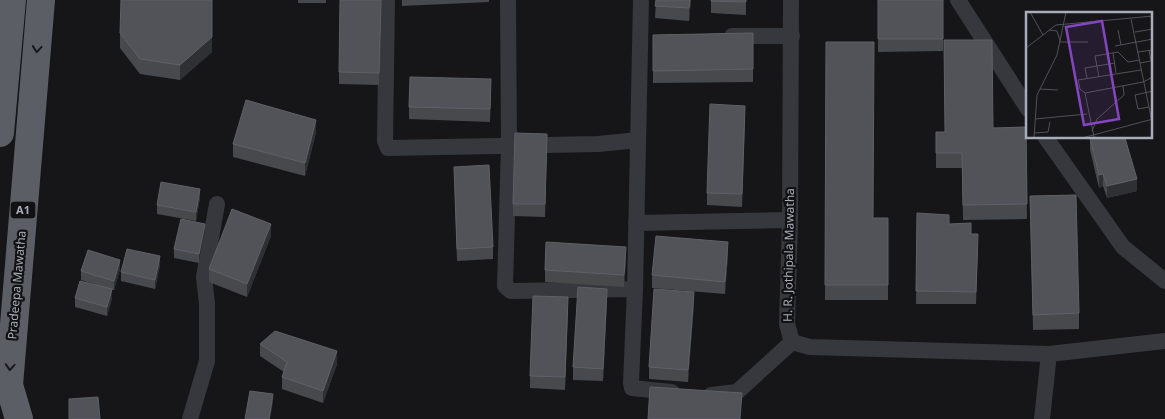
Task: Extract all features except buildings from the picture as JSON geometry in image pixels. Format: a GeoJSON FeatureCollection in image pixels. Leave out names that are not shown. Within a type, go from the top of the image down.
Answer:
{"type":"FeatureCollection","features":[{"type":"Feature","properties":{"kind":"highway"},"geometry":{"type":"LineString","coordinates":[[0,133],[12,0]]}},
{"type":"Feature","properties":{"kind":"highway","name":"Pradeepa Mawatha"},"geometry":{"type":"LineString","coordinates":[[19,419],[9,385],[41,0]]}},
{"type":"Feature","properties":{"kind":"street"},"geometry":{"type":"LineString","coordinates":[[387,0],[385,141],[388,148],[598,144],[638,140]]}},
{"type":"Feature","properties":{"kind":"street"},"geometry":{"type":"LineString","coordinates":[[508,0],[508,145],[505,286],[511,291],[636,289]]}},
{"type":"Feature","properties":{"kind":"street"},"geometry":{"type":"LineString","coordinates":[[641,0],[636,289],[632,388],[710,395],[737,392],[792,342],[810,347],[1049,354],[1165,342]]}},
{"type":"Feature","properties":{"kind":"street","name":"H. R. Jothipala Mawatha"},"geometry":{"type":"LineString","coordinates":[[791,0],[790,220],[787,324],[792,342]]}},
{"type":"Feature","properties":{"kind":"street"},"geometry":{"type":"LineString","coordinates":[[958,0],[1026,106]]}},
{"type":"Feature","properties":{"kind":"street"},"geometry":{"type":"LineString","coordinates":[[640,35],[659,35]]}},
{"type":"Feature","properties":{"kind":"street"},"geometry":{"type":"LineString","coordinates":[[716,36],[792,36]]}},
{"type":"Feature","properties":{"kind":"street"},"geometry":{"type":"LineString","coordinates":[[1047,139],[1123,247],[1165,281]]}},
{"type":"Feature","properties":{"kind":"street"},"geometry":{"type":"LineString","coordinates":[[190,419],[207,361],[207,304],[204,277],[217,204]]}},
{"type":"Feature","properties":{"kind":"street"},"geometry":{"type":"LineString","coordinates":[[636,223],[790,220]]}},
{"type":"Feature","properties":{"kind":"street"},"geometry":{"type":"LineString","coordinates":[[1042,419],[1049,354]]}}]}
